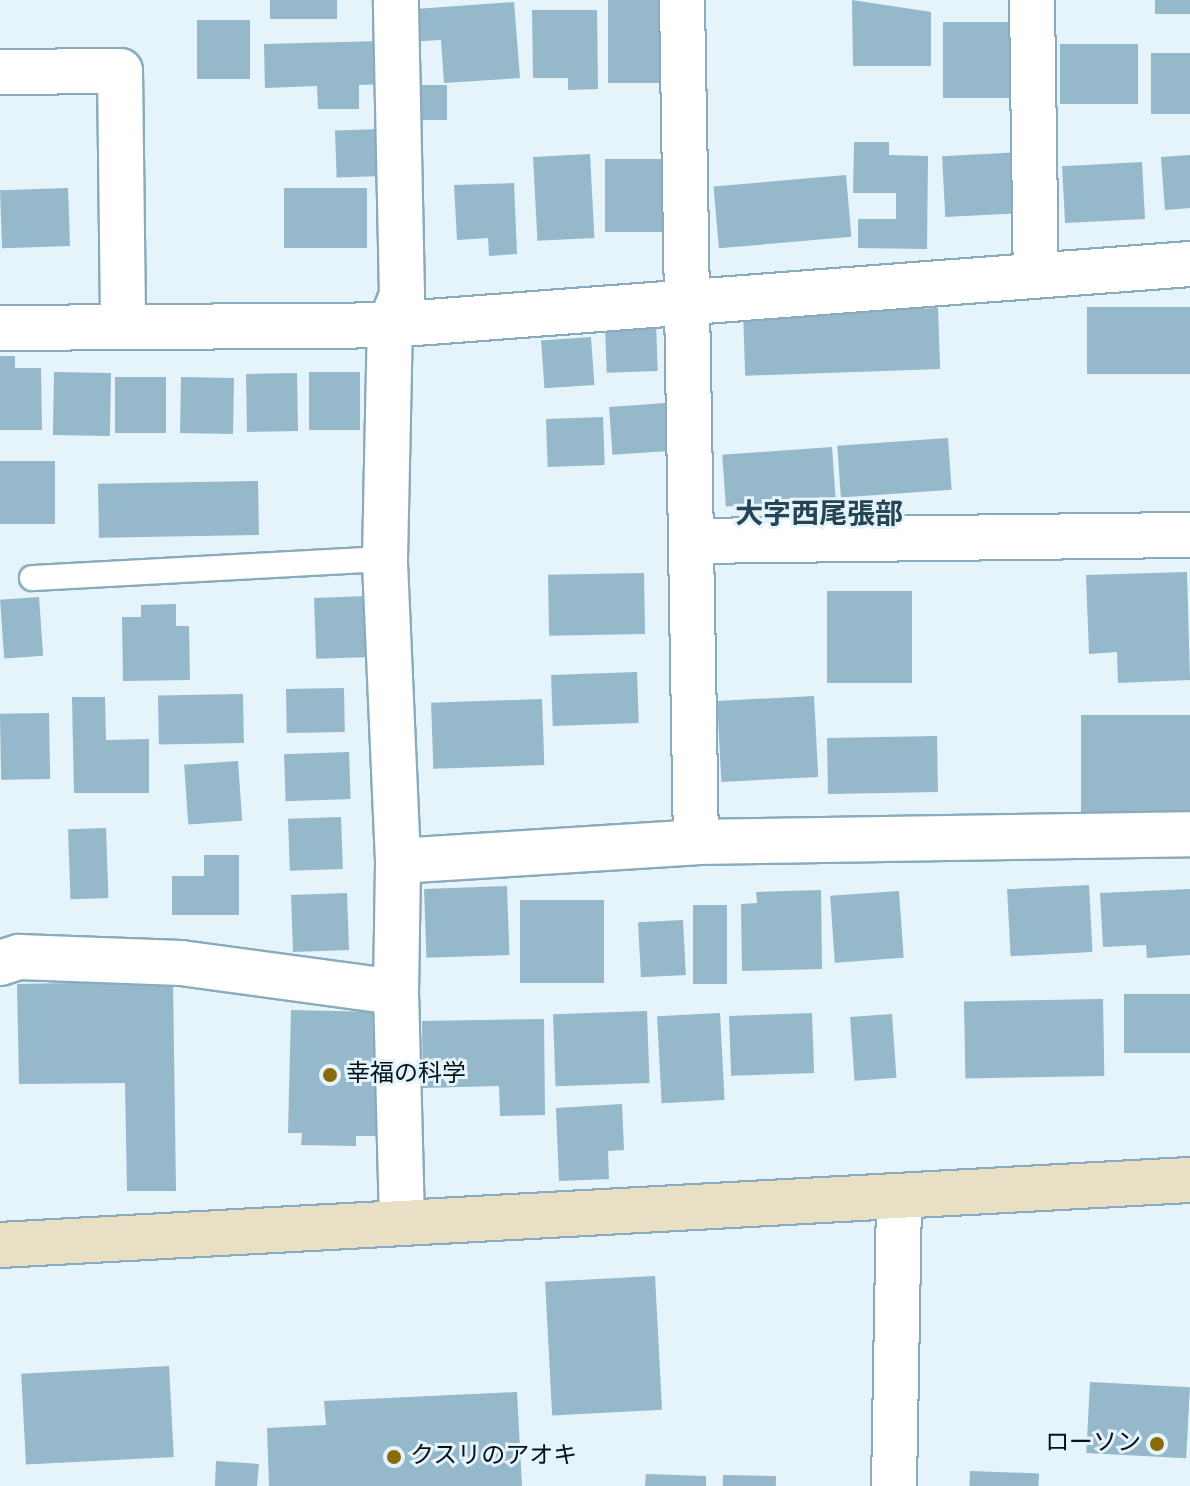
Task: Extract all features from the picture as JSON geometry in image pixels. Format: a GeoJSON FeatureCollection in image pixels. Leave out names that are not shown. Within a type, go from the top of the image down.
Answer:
{"type":"FeatureCollection","features":[{"type":"Feature","properties":{"kind":"street"},"geometry":{"type":"LineString","coordinates":[[396,0],[402,295],[390,325],[385,559],[398,861],[396,992],[402,1222]]}},
{"type":"Feature","properties":{"kind":"street"},"geometry":{"type":"LineString","coordinates":[[682,0],[696,842]]}},
{"type":"Feature","properties":{"kind":"street"},"geometry":{"type":"LineString","coordinates":[[1032,0],[1036,272]]}},
{"type":"Feature","properties":{"kind":"street"},"geometry":{"type":"LineString","coordinates":[[0,72],[120,71],[123,327]]}},
{"type":"Feature","properties":{"kind":"street"},"geometry":{"type":"LineString","coordinates":[[0,328],[390,325],[685,305],[1036,272],[1190,264]]}},
{"type":"Feature","properties":{"kind":"street"},"geometry":{"type":"LineString","coordinates":[[693,541],[1190,535]]}},
{"type":"Feature","properties":{"kind":"street"},"geometry":{"type":"LineString","coordinates":[[398,861],[696,842],[1190,834]]}},
{"type":"Feature","properties":{"kind":"street"},"geometry":{"type":"LineString","coordinates":[[0,963],[19,957],[181,963],[396,992]]}},
{"type":"Feature","properties":{"kind":"street"},"geometry":{"type":"LineString","coordinates":[[0,1245],[402,1222],[899,1200],[1190,1180]]}},
{"type":"Feature","properties":{"kind":"street"},"geometry":{"type":"LineString","coordinates":[[894,1486],[899,1200]]}},
{"type":"Feature","properties":{"kind":"lane"},"geometry":{"type":"LineString","coordinates":[[32,578],[385,559]]}},
{"type":"Feature","properties":{"kind":"building"},"geometry":{"type":"Polygon","coordinates":[[[270,0],[337,0],[337,19],[270,19],[270,0]]]}},
{"type":"Feature","properties":{"kind":"building"},"geometry":{"type":"Polygon","coordinates":[[[608,0],[668,0],[668,83],[608,83],[608,0]]]}},
{"type":"Feature","properties":{"kind":"building"},"geometry":{"type":"Polygon","coordinates":[[[852,0],[931,12],[931,66],[853,66],[852,0]]]}},
{"type":"Feature","properties":{"kind":"building"},"geometry":{"type":"Polygon","coordinates":[[[1155,0],[1190,0],[1190,14],[1155,14],[1155,0]]]}},
{"type":"Feature","properties":{"kind":"building"},"geometry":{"type":"Polygon","coordinates":[[[514,2],[520,78],[444,83],[441,40],[404,42],[401,10],[514,2]]]}},
{"type":"Feature","properties":{"kind":"building"},"geometry":{"type":"Polygon","coordinates":[[[532,10],[597,10],[598,89],[568,90],[568,78],[533,78],[532,10]]]}},
{"type":"Feature","properties":{"kind":"building"},"geometry":{"type":"Polygon","coordinates":[[[197,20],[250,20],[250,79],[197,79],[197,20]]]}},
{"type":"Feature","properties":{"kind":"building"},"geometry":{"type":"Polygon","coordinates":[[[943,22],[1018,22],[1018,98],[943,98],[943,22]]]}},
{"type":"Feature","properties":{"kind":"building"},"geometry":{"type":"Polygon","coordinates":[[[382,41],[383,84],[359,85],[359,109],[318,109],[317,86],[265,88],[264,44],[382,41]]]}},
{"type":"Feature","properties":{"kind":"building"},"geometry":{"type":"Polygon","coordinates":[[[1060,44],[1138,44],[1138,104],[1060,104],[1060,44]]]}},
{"type":"Feature","properties":{"kind":"building"},"geometry":{"type":"Polygon","coordinates":[[[1151,53],[1190,53],[1190,114],[1151,114],[1151,53]]]}},
{"type":"Feature","properties":{"kind":"building"},"geometry":{"type":"Polygon","coordinates":[[[409,85],[447,85],[447,120],[409,120],[409,85]]]}},
{"type":"Feature","properties":{"kind":"building"},"geometry":{"type":"Polygon","coordinates":[[[381,129],[383,176],[337,178],[335,131],[381,129]]]}},
{"type":"Feature","properties":{"kind":"building"},"geometry":{"type":"Polygon","coordinates":[[[854,142],[889,142],[889,155],[928,156],[927,249],[858,248],[858,219],[896,219],[896,193],[853,193],[854,142]]]}},
{"type":"Feature","properties":{"kind":"building"},"geometry":{"type":"Polygon","coordinates":[[[1022,152],[1025,213],[945,217],[942,156],[1022,152]]]}},
{"type":"Feature","properties":{"kind":"building"},"geometry":{"type":"Polygon","coordinates":[[[590,154],[594,238],[537,241],[533,157],[590,154]]]}},
{"type":"Feature","properties":{"kind":"building"},"geometry":{"type":"Polygon","coordinates":[[[1190,155],[1190,208],[1165,210],[1161,157],[1190,155]]]}},
{"type":"Feature","properties":{"kind":"building"},"geometry":{"type":"Polygon","coordinates":[[[605,159],[667,159],[667,232],[605,232],[605,159]]]}},
{"type":"Feature","properties":{"kind":"building"},"geometry":{"type":"Polygon","coordinates":[[[1142,162],[1145,219],[1065,223],[1062,166],[1142,162]]]}},
{"type":"Feature","properties":{"kind":"building"},"geometry":{"type":"Polygon","coordinates":[[[846,175],[851,237],[719,248],[714,187],[846,175]]]}},
{"type":"Feature","properties":{"kind":"building"},"geometry":{"type":"Polygon","coordinates":[[[514,183],[517,254],[489,256],[488,238],[457,240],[454,185],[514,183]]]}},
{"type":"Feature","properties":{"kind":"building"},"geometry":{"type":"Polygon","coordinates":[[[68,188],[70,246],[2,248],[0,190],[68,188]]]}},
{"type":"Feature","properties":{"kind":"building"},"geometry":{"type":"Polygon","coordinates":[[[284,188],[367,188],[367,248],[284,248],[284,188]]]}},
{"type":"Feature","properties":{"kind":"building"},"geometry":{"type":"Polygon","coordinates":[[[1087,307],[1190,307],[1190,374],[1087,374],[1087,307]]]}},
{"type":"Feature","properties":{"kind":"building"},"geometry":{"type":"Polygon","coordinates":[[[938,308],[940,369],[745,376],[743,315],[938,308]]]}},
{"type":"Feature","properties":{"kind":"building"},"geometry":{"type":"Polygon","coordinates":[[[656,323],[658,371],[607,373],[605,325],[656,323]]]}},
{"type":"Feature","properties":{"kind":"building"},"geometry":{"type":"Polygon","coordinates":[[[591,337],[594,385],[544,388],[541,340],[591,337]]]}},
{"type":"Feature","properties":{"kind":"building"},"geometry":{"type":"Polygon","coordinates":[[[0,356],[15,356],[15,368],[41,368],[42,430],[0,430],[0,356]]]}},
{"type":"Feature","properties":{"kind":"building"},"geometry":{"type":"Polygon","coordinates":[[[54,372],[111,373],[110,436],[53,435],[54,372]]]}},
{"type":"Feature","properties":{"kind":"building"},"geometry":{"type":"Polygon","coordinates":[[[309,372],[360,372],[360,430],[309,430],[309,372]]]}},
{"type":"Feature","properties":{"kind":"building"},"geometry":{"type":"Polygon","coordinates":[[[297,373],[298,431],[247,432],[246,374],[297,373]]]}},
{"type":"Feature","properties":{"kind":"building"},"geometry":{"type":"Polygon","coordinates":[[[115,377],[166,377],[166,433],[115,433],[115,377]]]}},
{"type":"Feature","properties":{"kind":"building"},"geometry":{"type":"Polygon","coordinates":[[[181,377],[234,378],[233,434],[180,433],[181,377]]]}},
{"type":"Feature","properties":{"kind":"building"},"geometry":{"type":"Polygon","coordinates":[[[665,403],[668,451],[612,455],[609,407],[665,403]]]}},
{"type":"Feature","properties":{"kind":"building"},"geometry":{"type":"Polygon","coordinates":[[[603,417],[605,465],[548,467],[546,419],[603,417]]]}},
{"type":"Feature","properties":{"kind":"building"},"geometry":{"type":"Polygon","coordinates":[[[948,438],[952,490],[841,498],[837,446],[948,438]]]}},
{"type":"Feature","properties":{"kind":"building"},"geometry":{"type":"Polygon","coordinates":[[[832,447],[836,499],[726,507],[722,455],[832,447]]]}},
{"type":"Feature","properties":{"kind":"building"},"geometry":{"type":"Polygon","coordinates":[[[0,461],[55,461],[55,524],[0,524],[0,461]]]}},
{"type":"Feature","properties":{"kind":"building"},"geometry":{"type":"Polygon","coordinates":[[[258,481],[259,535],[99,538],[98,484],[258,481]]]}},
{"type":"Feature","properties":{"kind":"building"},"geometry":{"type":"Polygon","coordinates":[[[1187,572],[1190,680],[1118,683],[1117,652],[1089,654],[1086,575],[1187,572]]]}},
{"type":"Feature","properties":{"kind":"building"},"geometry":{"type":"Polygon","coordinates":[[[644,573],[645,634],[549,636],[548,575],[644,573]]]}},
{"type":"Feature","properties":{"kind":"building"},"geometry":{"type":"Polygon","coordinates":[[[827,591],[912,591],[912,683],[827,683],[827,591]]]}},
{"type":"Feature","properties":{"kind":"building"},"geometry":{"type":"Polygon","coordinates":[[[368,596],[370,657],[316,659],[314,598],[368,596]]]}},
{"type":"Feature","properties":{"kind":"building"},"geometry":{"type":"Polygon","coordinates":[[[39,597],[43,656],[4,659],[0,600],[39,597]]]}},
{"type":"Feature","properties":{"kind":"building"},"geometry":{"type":"Polygon","coordinates":[[[176,604],[176,626],[189,626],[190,680],[123,681],[122,617],[141,617],[141,605],[176,604]]]}},
{"type":"Feature","properties":{"kind":"building"},"geometry":{"type":"Polygon","coordinates":[[[637,672],[639,723],[553,726],[551,675],[637,672]]]}},
{"type":"Feature","properties":{"kind":"building"},"geometry":{"type":"Polygon","coordinates":[[[344,688],[345,732],[287,733],[286,689],[344,688]]]}},
{"type":"Feature","properties":{"kind":"building"},"geometry":{"type":"Polygon","coordinates":[[[243,694],[244,743],[159,744],[158,695],[243,694]]]}},
{"type":"Feature","properties":{"kind":"building"},"geometry":{"type":"Polygon","coordinates":[[[814,696],[818,777],[721,782],[717,701],[814,696]]]}},
{"type":"Feature","properties":{"kind":"building"},"geometry":{"type":"Polygon","coordinates":[[[72,697],[105,697],[106,740],[149,739],[149,793],[74,793],[72,697]]]}},
{"type":"Feature","properties":{"kind":"building"},"geometry":{"type":"Polygon","coordinates":[[[542,699],[544,765],[433,769],[431,703],[542,699]]]}},
{"type":"Feature","properties":{"kind":"building"},"geometry":{"type":"Polygon","coordinates":[[[49,713],[50,779],[1,780],[0,714],[49,713]]]}},
{"type":"Feature","properties":{"kind":"building"},"geometry":{"type":"Polygon","coordinates":[[[1081,715],[1190,715],[1190,817],[1081,817],[1081,715]]]}},
{"type":"Feature","properties":{"kind":"building"},"geometry":{"type":"Polygon","coordinates":[[[937,736],[938,792],[828,794],[827,738],[937,736]]]}},
{"type":"Feature","properties":{"kind":"building"},"geometry":{"type":"Polygon","coordinates":[[[349,752],[351,799],[286,801],[284,754],[349,752]]]}},
{"type":"Feature","properties":{"kind":"building"},"geometry":{"type":"Polygon","coordinates":[[[238,761],[242,821],[188,825],[184,765],[238,761]]]}},
{"type":"Feature","properties":{"kind":"building"},"geometry":{"type":"Polygon","coordinates":[[[341,817],[343,869],[290,871],[288,819],[341,817]]]}},
{"type":"Feature","properties":{"kind":"building"},"geometry":{"type":"Polygon","coordinates":[[[106,828],[108,898],[70,899],[68,829],[106,828]]]}},
{"type":"Feature","properties":{"kind":"building"},"geometry":{"type":"Polygon","coordinates":[[[204,855],[239,855],[239,915],[172,915],[172,876],[204,876],[204,855]]]}},
{"type":"Feature","properties":{"kind":"building"},"geometry":{"type":"Polygon","coordinates":[[[1089,885],[1093,952],[1011,956],[1007,889],[1089,885]]]}},
{"type":"Feature","properties":{"kind":"building"},"geometry":{"type":"Polygon","coordinates":[[[507,886],[509,955],[426,958],[424,889],[507,886]]]}},
{"type":"Feature","properties":{"kind":"building"},"geometry":{"type":"Polygon","coordinates":[[[1190,889],[1190,955],[1147,958],[1146,945],[1103,947],[1100,893],[1190,889]]]}},
{"type":"Feature","properties":{"kind":"building"},"geometry":{"type":"Polygon","coordinates":[[[821,890],[822,969],[742,971],[741,904],[757,903],[756,892],[821,890]]]}},
{"type":"Feature","properties":{"kind":"building"},"geometry":{"type":"Polygon","coordinates":[[[899,891],[904,958],[835,963],[830,896],[899,891]]]}},
{"type":"Feature","properties":{"kind":"building"},"geometry":{"type":"Polygon","coordinates":[[[347,893],[349,950],[293,952],[291,895],[347,893]]]}},
{"type":"Feature","properties":{"kind":"building"},"geometry":{"type":"Polygon","coordinates":[[[520,900],[604,900],[604,983],[520,983],[520,900]]]}},
{"type":"Feature","properties":{"kind":"building"},"geometry":{"type":"Polygon","coordinates":[[[693,905],[727,905],[727,984],[693,984],[693,905]]]}},
{"type":"Feature","properties":{"kind":"building"},"geometry":{"type":"Polygon","coordinates":[[[683,920],[686,975],[641,977],[638,922],[683,920]]]}},
{"type":"Feature","properties":{"kind":"building"},"geometry":{"type":"Polygon","coordinates":[[[173,981],[176,1191],[127,1191],[125,1083],[19,1084],[17,984],[173,981]]]}},
{"type":"Feature","properties":{"kind":"building"},"geometry":{"type":"Polygon","coordinates":[[[1124,994],[1190,994],[1190,1053],[1124,1053],[1124,994]]]}},
{"type":"Feature","properties":{"kind":"building"},"geometry":{"type":"Polygon","coordinates":[[[1103,999],[1104,1076],[965,1078],[964,1001],[1103,999]]]}},
{"type":"Feature","properties":{"kind":"building"},"geometry":{"type":"Polygon","coordinates":[[[291,1010],[379,1012],[376,1136],[356,1136],[356,1146],[301,1145],[302,1133],[288,1133],[291,1010]]]}},
{"type":"Feature","properties":{"kind":"building"},"geometry":{"type":"Polygon","coordinates":[[[647,1011],[650,1083],[556,1086],[553,1014],[647,1011]]]}},
{"type":"Feature","properties":{"kind":"building"},"geometry":{"type":"Polygon","coordinates":[[[720,1013],[725,1100],[662,1103],[657,1016],[720,1013]]]}},
{"type":"Feature","properties":{"kind":"building"},"geometry":{"type":"Polygon","coordinates":[[[812,1013],[814,1073],[731,1076],[729,1016],[812,1013]]]}},
{"type":"Feature","properties":{"kind":"building"},"geometry":{"type":"Polygon","coordinates":[[[892,1014],[896,1078],[855,1081],[850,1017],[892,1014]]]}},
{"type":"Feature","properties":{"kind":"building"},"geometry":{"type":"Polygon","coordinates":[[[544,1019],[545,1115],[500,1116],[499,1086],[423,1088],[422,1021],[544,1019]]]}},
{"type":"Feature","properties":{"kind":"building"},"geometry":{"type":"Polygon","coordinates":[[[622,1104],[624,1150],[608,1151],[609,1179],[559,1181],[556,1108],[622,1104]]]}},
{"type":"Feature","properties":{"kind":"building"},"geometry":{"type":"Polygon","coordinates":[[[655,1276],[662,1410],[552,1416],[545,1282],[655,1276]]]}},
{"type":"Feature","properties":{"kind":"building"},"geometry":{"type":"Polygon","coordinates":[[[169,1366],[174,1457],[26,1465],[21,1374],[169,1366]]]}},
{"type":"Feature","properties":{"kind":"building"},"geometry":{"type":"Polygon","coordinates":[[[1090,1382],[1190,1387],[1186,1458],[1086,1453],[1090,1382]]]}},
{"type":"Feature","properties":{"kind":"building","name":"クスリのアオキ"},"geometry":{"type":"Polygon","coordinates":[[[517,1392],[522,1486],[269,1486],[267,1428],[326,1425],[324,1401],[517,1392]]]}},
{"type":"Feature","properties":{"kind":"building"},"geometry":{"type":"Polygon","coordinates":[[[216,1461],[259,1464],[257,1486],[215,1486],[216,1461]]]}},
{"type":"Feature","properties":{"kind":"building"},"geometry":{"type":"Polygon","coordinates":[[[970,1471],[1039,1473],[1039,1486],[969,1486],[970,1471]]]}},
{"type":"Feature","properties":{"kind":"building"},"geometry":{"type":"Polygon","coordinates":[[[646,1474],[706,1476],[706,1486],[645,1486],[646,1474]]]}},
{"type":"Feature","properties":{"kind":"building"},"geometry":{"type":"Polygon","coordinates":[[[723,1475],[776,1476],[776,1486],[723,1486],[723,1475]]]}},
{"type":"Feature","properties":{"kind":"place","name":"幸福の科学"},"geometry":{"type":"Point","coordinates":[330,1075]}},
{"type":"Feature","properties":{"kind":"place","name":"ローソン"},"geometry":{"type":"Point","coordinates":[1157,1444]}},
{"type":"Feature","properties":{"kind":"place","name":"クスリのアオキ"},"geometry":{"type":"Point","coordinates":[394,1457]}},
{"type":"Feature","properties":{"kind":"district","name":"大字西尾張部"},"geometry":{"type":"Point","coordinates":[819,515]}}]}
